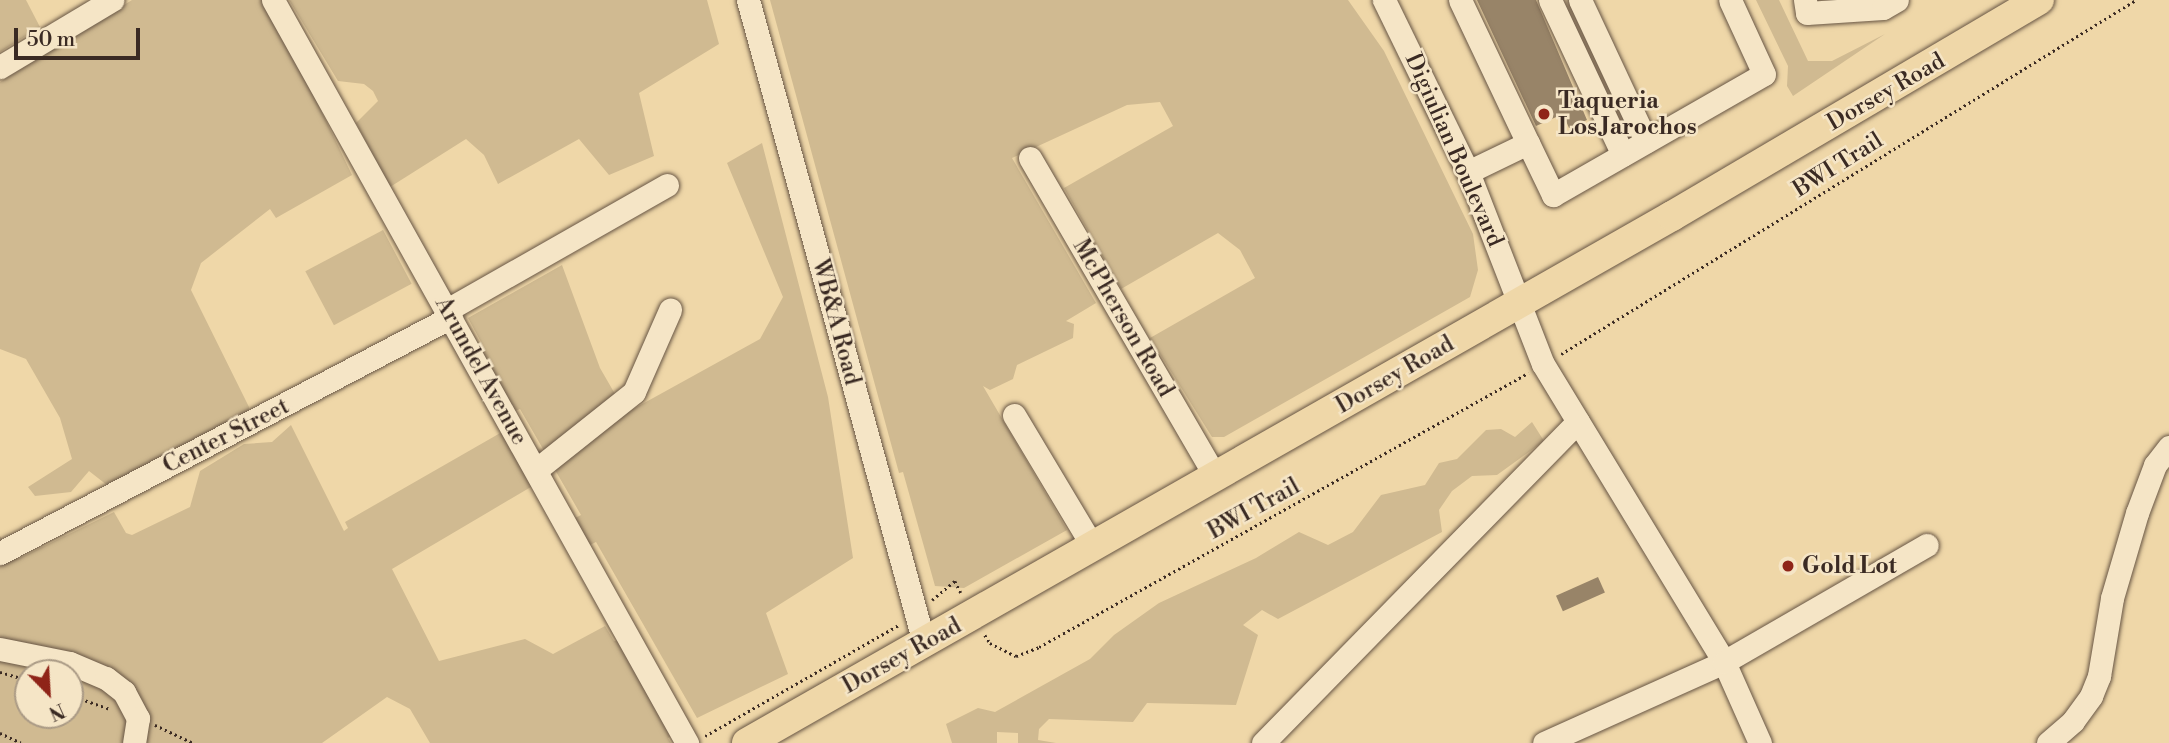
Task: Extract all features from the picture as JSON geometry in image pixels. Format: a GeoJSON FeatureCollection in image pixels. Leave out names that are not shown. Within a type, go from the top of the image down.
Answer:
{"type":"FeatureCollection","features":[{"type":"Feature","properties":{"kind":"main road","name":"Dorsey Road"},"geometry":{"type":"LineString","coordinates":[[747,743],[1519,303],[2039,0]]}},
{"type":"Feature","properties":{"kind":"street"},"geometry":{"type":"LineString","coordinates":[[0,67],[112,0]]}},
{"type":"Feature","properties":{"kind":"street","name":"Arundel Avenue"},"geometry":{"type":"LineString","coordinates":[[273,0],[314,67],[536,470],[696,740]]}},
{"type":"Feature","properties":{"kind":"street","name":"WB&A Road"},"geometry":{"type":"LineString","coordinates":[[748,0],[924,643]]}},
{"type":"Feature","properties":{"kind":"street"},"geometry":{"type":"LineString","coordinates":[[1460,0],[1553,194],[1764,74],[1730,0]]}},
{"type":"Feature","properties":{"kind":"street"},"geometry":{"type":"LineString","coordinates":[[1550,0],[1623,155]]}},
{"type":"Feature","properties":{"kind":"street"},"geometry":{"type":"LineString","coordinates":[[1580,0],[1646,141]]}},
{"type":"Feature","properties":{"kind":"street"},"geometry":{"type":"LineString","coordinates":[[1805,0],[1807,13],[1883,8],[1897,0]]}},
{"type":"Feature","properties":{"kind":"street","name":"Digiulian Boulevard"},"geometry":{"type":"LineString","coordinates":[[1392,2],[1468,172],[1543,364],[1724,662],[1760,743]]}},
{"type":"Feature","properties":{"kind":"street"},"geometry":{"type":"LineString","coordinates":[[1468,172],[1528,144]]}},
{"type":"Feature","properties":{"kind":"street","name":"McPherson Road"},"geometry":{"type":"LineString","coordinates":[[1030,158],[1216,477]]}},
{"type":"Feature","properties":{"kind":"street","name":"Center Street"},"geometry":{"type":"LineString","coordinates":[[0,553],[235,434],[449,314],[667,185]]}},
{"type":"Feature","properties":{"kind":"street"},"geometry":{"type":"LineString","coordinates":[[536,470],[634,393],[670,310]]}},
{"type":"Feature","properties":{"kind":"street"},"geometry":{"type":"LineString","coordinates":[[1014,415],[1093,547]]}},
{"type":"Feature","properties":{"kind":"street"},"geometry":{"type":"LineString","coordinates":[[1263,743],[1578,421]]}},
{"type":"Feature","properties":{"kind":"street"},"geometry":{"type":"LineString","coordinates":[[2048,743],[2073,721],[2091,696],[2099,676],[2112,598],[2137,513],[2155,465],[2169,447]]}},
{"type":"Feature","properties":{"kind":"street"},"geometry":{"type":"LineString","coordinates":[[1544,743],[1724,662],[1927,545]]}},
{"type":"Feature","properties":{"kind":"street"},"geometry":{"type":"LineString","coordinates":[[0,649],[69,663],[106,678],[124,692],[138,718],[134,743]]}},
{"type":"Feature","properties":{"kind":"path","name":"BWI Trail"},"geometry":{"type":"LineString","coordinates":[[1556,357],[2136,0]]}},
{"type":"Feature","properties":{"kind":"path","name":"BWI Trail"},"geometry":{"type":"LineString","coordinates":[[990,643],[1016,656],[1039,648],[1532,371]]}},
{"type":"Feature","properties":{"kind":"path"},"geometry":{"type":"LineString","coordinates":[[696,740],[863,647]]}},
{"type":"Feature","properties":{"kind":"path"},"geometry":{"type":"LineString","coordinates":[[0,733],[21,743]]}},
{"type":"Feature","properties":{"kind":"shaded area"},"geometry":{"type":"Polygon","coordinates":[[[0,0],[26,0],[40,27],[0,52],[0,0]]]}},
{"type":"Feature","properties":{"kind":"shaded area"},"geometry":{"type":"Polygon","coordinates":[[[132,0],[268,0],[352,175],[276,218],[270,209],[201,263],[191,290],[249,407],[248,419],[112,489],[89,471],[71,492],[35,496],[28,487],[72,459],[60,418],[26,359],[0,349],[0,82],[132,0]]]}},
{"type":"Feature","properties":{"kind":"shaded area"},"geometry":{"type":"Polygon","coordinates":[[[289,0],[707,0],[719,44],[639,93],[654,156],[609,175],[579,139],[498,184],[484,155],[466,139],[390,187],[356,123],[378,101],[373,91],[364,84],[338,81],[289,0]]]}},
{"type":"Feature","properties":{"kind":"shaded area"},"geometry":{"type":"Polygon","coordinates":[[[770,0],[1348,0],[1384,51],[1473,234],[1478,270],[1470,297],[1224,437],[1212,437],[1150,338],[1255,278],[1240,250],[1218,233],[1121,289],[1064,188],[1173,126],[1160,102],[1127,105],[1012,158],[1096,303],[1066,321],[1074,324],[1073,338],[1017,365],[1013,379],[990,390],[983,386],[1067,530],[964,588],[935,586],[903,472],[899,473],[770,0]]]}},
{"type":"Feature","properties":{"kind":"shaded area"},"geometry":{"type":"Polygon","coordinates":[[[1756,0],[1779,0],[1808,61],[1832,61],[1885,34],[1793,96],[1787,86],[1788,66],[1756,0]]]}},
{"type":"Feature","properties":{"kind":"shaded area"},"geometry":{"type":"Polygon","coordinates":[[[762,143],[828,397],[853,558],[766,613],[788,674],[697,718],[596,542],[588,546],[573,519],[581,515],[520,409],[513,412],[476,345],[481,342],[468,318],[562,265],[600,368],[626,413],[760,339],[783,297],[727,163],[762,143]]]}},
{"type":"Feature","properties":{"kind":"shaded area"},"geometry":{"type":"Polygon","coordinates":[[[383,230],[412,284],[334,325],[305,271],[383,230]]]}},
{"type":"Feature","properties":{"kind":"shaded area"},"geometry":{"type":"Polygon","coordinates":[[[1532,422],[1544,441],[1497,475],[1472,476],[1452,491],[1439,510],[1442,532],[1278,619],[1262,610],[1243,625],[1258,635],[1236,705],[1147,703],[1133,722],[1049,719],[1039,729],[1038,740],[1056,743],[1018,743],[1018,733],[997,732],[997,743],[952,743],[946,724],[978,708],[995,712],[1090,659],[1114,635],[1159,603],[1256,558],[1299,532],[1328,545],[1353,532],[1381,495],[1425,485],[1439,463],[1457,459],[1486,430],[1501,429],[1515,437],[1532,422]]]}},
{"type":"Feature","properties":{"kind":"shaded area"},"geometry":{"type":"Polygon","coordinates":[[[291,425],[344,531],[348,528],[345,522],[502,432],[536,484],[392,569],[439,661],[525,639],[553,654],[605,626],[614,641],[623,640],[674,735],[668,738],[671,743],[430,743],[410,709],[387,697],[322,743],[0,743],[0,536],[18,559],[114,512],[126,533],[132,535],[190,507],[200,471],[244,444],[272,442],[291,425]]]}},
{"type":"Feature","properties":{"kind":"building"},"geometry":{"type":"Polygon","coordinates":[[[1477,0],[1536,0],[1587,120],[1569,128],[1563,114],[1536,126],[1477,0]]]}},
{"type":"Feature","properties":{"kind":"building"},"geometry":{"type":"Polygon","coordinates":[[[1598,577],[1605,593],[1563,611],[1556,596],[1598,577]]]}},
{"type":"Feature","properties":{"kind":"place","name":"Taqueria Los Jarochos"},"geometry":{"type":"Point","coordinates":[1544,114]}},
{"type":"Feature","properties":{"kind":"place","name":"Gold Lot"},"geometry":{"type":"Point","coordinates":[1788,566]}}]}
